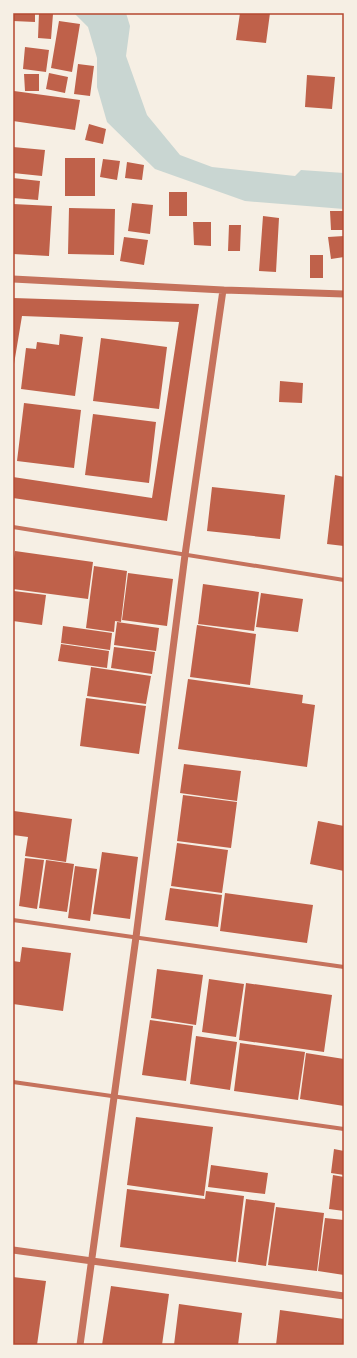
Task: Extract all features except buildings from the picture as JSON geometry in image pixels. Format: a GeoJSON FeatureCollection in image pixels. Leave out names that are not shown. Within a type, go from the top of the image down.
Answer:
{"type":"FeatureCollection","features":[{"type":"Feature","properties":{"kind":"street"},"geometry":{"type":"LineString","coordinates":[[13,279],[223,290],[344,294]]}},
{"type":"Feature","properties":{"kind":"street"},"geometry":{"type":"LineString","coordinates":[[80,1345],[136,937],[185,555],[223,290]]}},
{"type":"Feature","properties":{"kind":"street"},"geometry":{"type":"LineString","coordinates":[[13,527],[344,580]]}},
{"type":"Feature","properties":{"kind":"street"},"geometry":{"type":"LineString","coordinates":[[13,920],[344,968]]}},
{"type":"Feature","properties":{"kind":"street"},"geometry":{"type":"LineString","coordinates":[[13,1082],[344,1129]]}},
{"type":"Feature","properties":{"kind":"street"},"geometry":{"type":"LineString","coordinates":[[13,1250],[344,1296]]}},
{"type":"Feature","properties":{"kind":"shaded area"},"geometry":{"type":"Polygon","coordinates":[[[74,13],[126,13],[130,26],[126,56],[147,115],[180,155],[212,167],[295,176],[301,170],[344,173],[344,209],[245,201],[155,169],[107,122],[97,87],[97,58],[88,27],[74,13]]]}}]}
